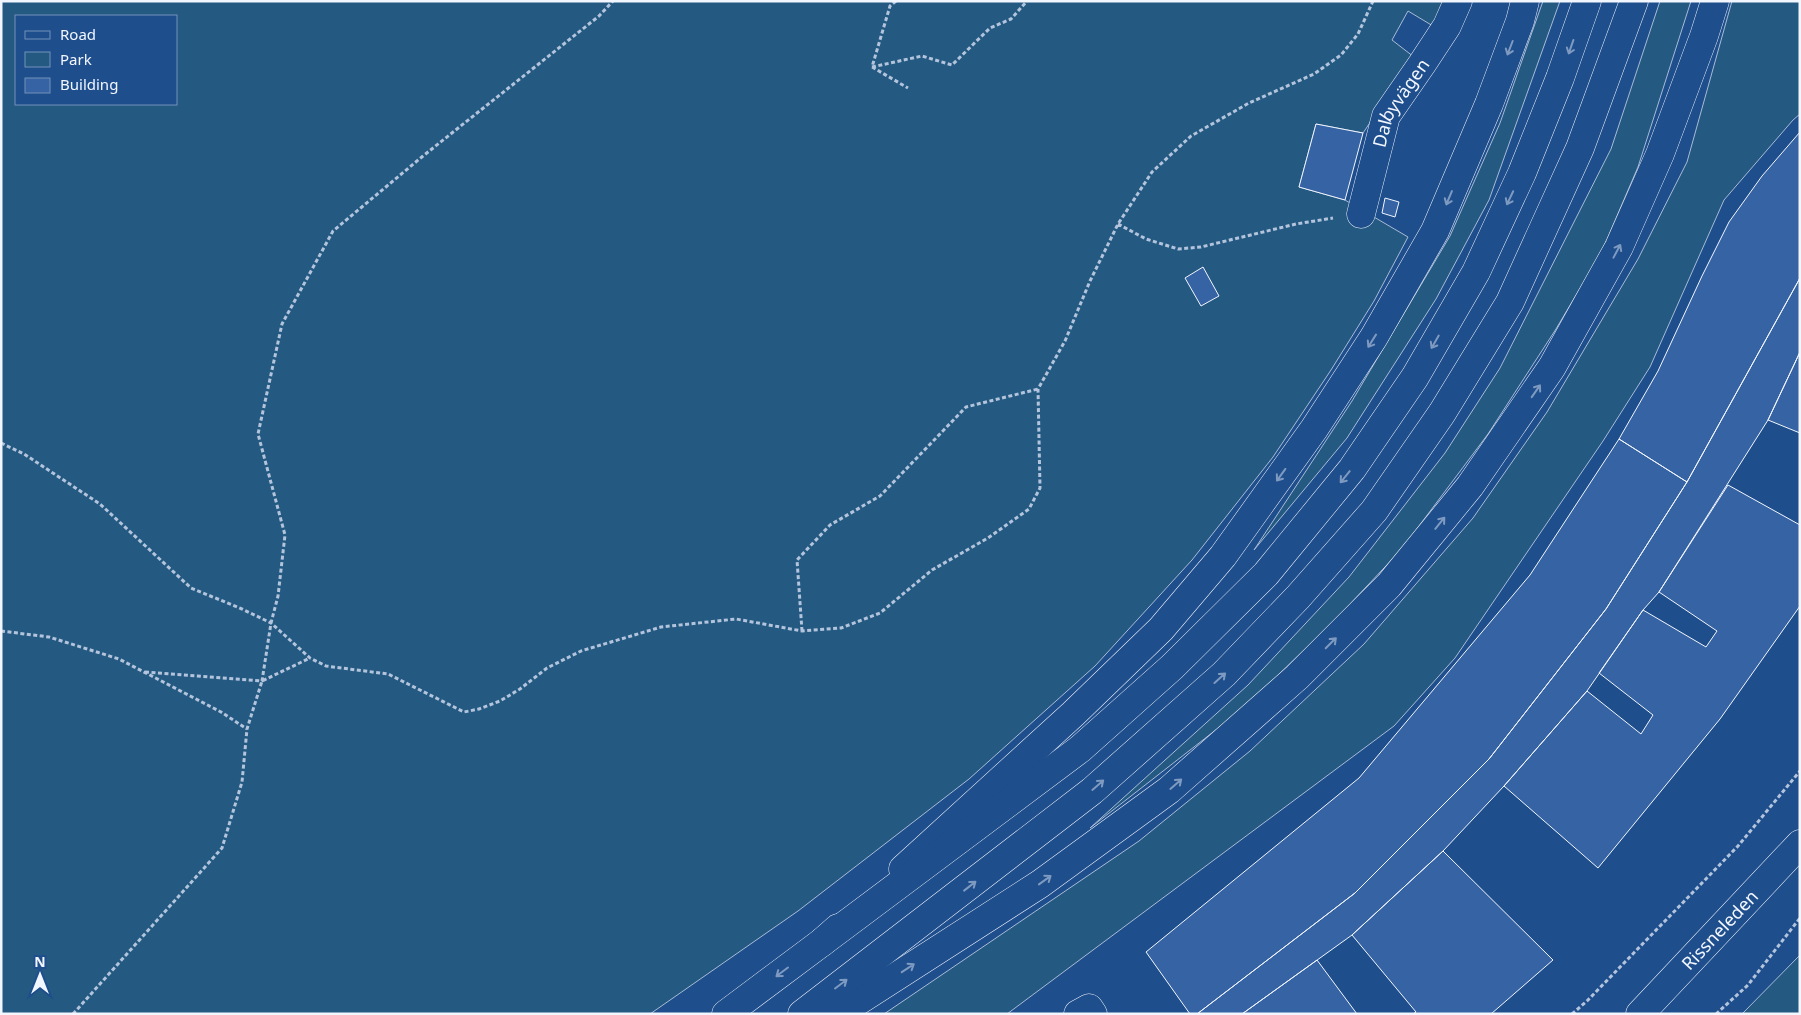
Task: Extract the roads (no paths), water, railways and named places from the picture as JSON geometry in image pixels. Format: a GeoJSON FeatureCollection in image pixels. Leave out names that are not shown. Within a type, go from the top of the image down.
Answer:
{"type":"FeatureCollection","features":[{"type":"Feature","properties":{"kind":"main road","name":"Dalbyvägen"},"geometry":{"type":"LineString","coordinates":[[1361,214],[1386,116],[1442,34],[1458,1]]}},
{"type":"Feature","properties":{"kind":"main road"},"geometry":{"type":"LineString","coordinates":[[822,943],[1080,708],[1161,629],[1223,556],[1314,429],[1374,337],[1436,232],[1489,104],[1520,21],[1525,1]]}},
{"type":"Feature","properties":{"kind":"main road"},"geometry":{"type":"LineString","coordinates":[[726,1014],[1080,749],[1172,668],[1266,574],[1352,469],[1415,377],[1476,272],[1522,173],[1560,78],[1587,1]]}},
{"type":"Feature","properties":{"kind":"main road"},"geometry":{"type":"LineString","coordinates":[[802,1014],[966,889],[1106,778],[1224,674],[1298,597],[1374,511],[1442,413],[1510,302],[1580,148],[1634,1]]}},
{"type":"Feature","properties":{"kind":"main road"},"geometry":{"type":"LineString","coordinates":[[838,1014],[1040,884],[1169,790],[1297,678],[1389,585],[1470,486],[1552,367],[1619,248],[1660,154],[1715,1]]}},
{"type":"Feature","properties":{"kind":"main road","name":"Rissneleden"},"geometry":{"type":"LineString","coordinates":[[1640,1014],[1800,844]]}},
{"type":"Feature","properties":{"kind":"main road"},"geometry":{"type":"LineString","coordinates":[[1078,1014],[1089,1008],[1093,1014]]}}]}
